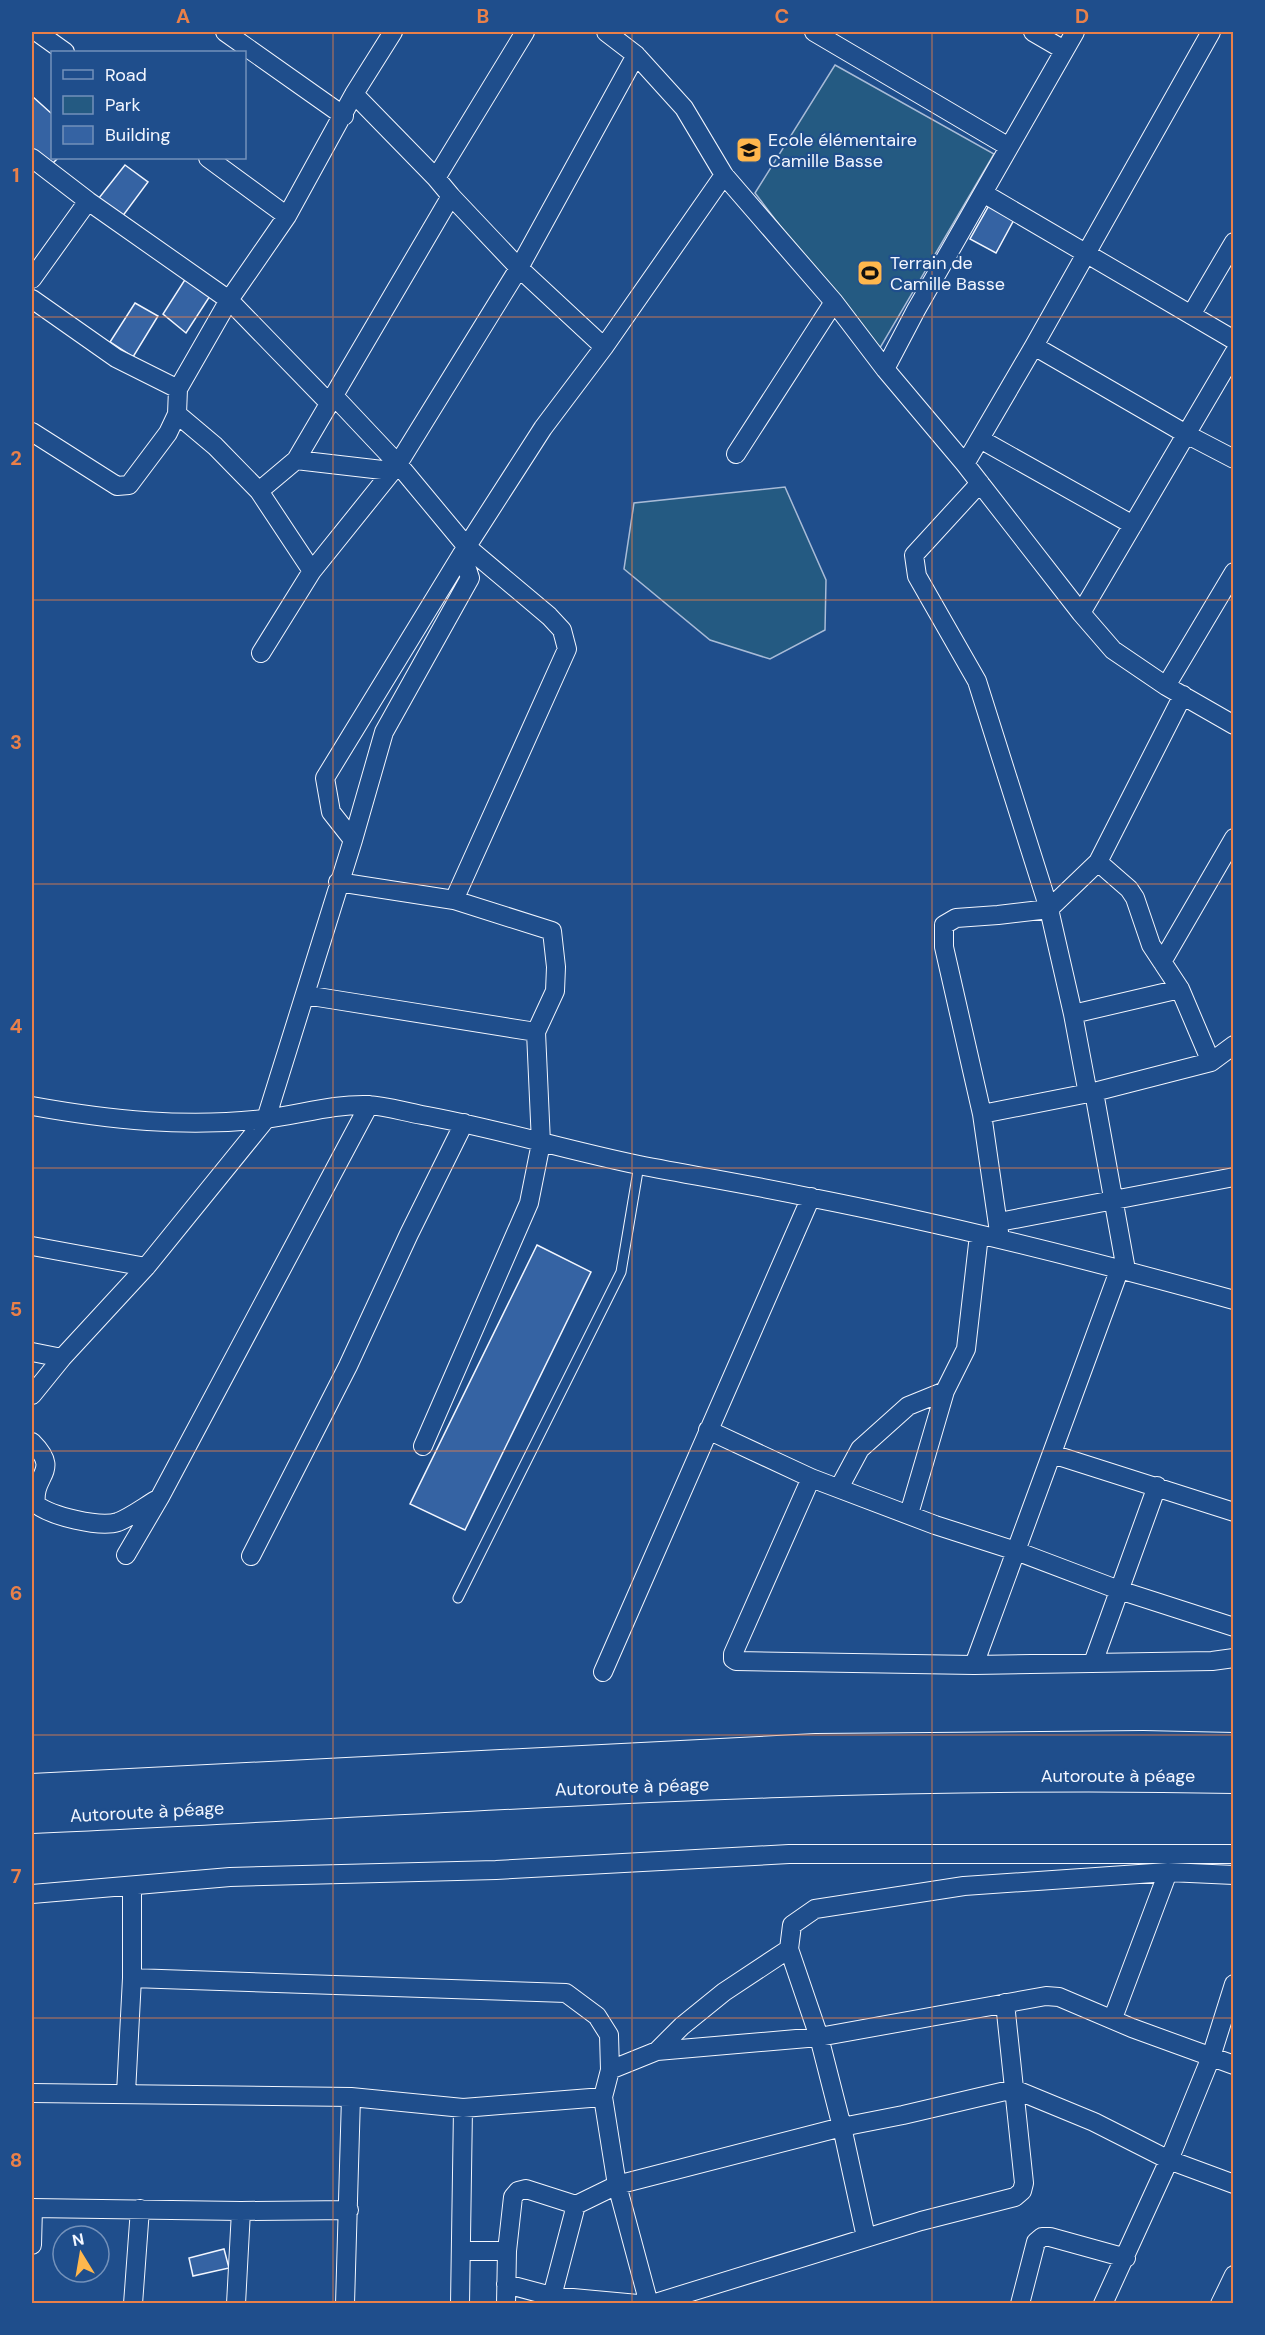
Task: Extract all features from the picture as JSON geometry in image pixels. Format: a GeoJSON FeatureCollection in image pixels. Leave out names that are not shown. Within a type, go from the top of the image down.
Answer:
{"type":"FeatureCollection","features":[{"type":"Feature","properties":{"kind":"highway"},"geometry":{"type":"LineString","coordinates":[[32,1790],[816,1750],[1233,1749]]}},
{"type":"Feature","properties":{"kind":"highway","name":"Autoroute à péage"},"geometry":{"type":"LineString","coordinates":[[32,1817],[815,1778],[1132,1775],[1233,1777]]}},
{"type":"Feature","properties":{"kind":"street"},"geometry":{"type":"LineString","coordinates":[[36,32],[64,51]]}},
{"type":"Feature","properties":{"kind":"street"},"geometry":{"type":"LineString","coordinates":[[225,32],[344,116]]}},
{"type":"Feature","properties":{"kind":"street"},"geometry":{"type":"LineString","coordinates":[[32,432],[117,486],[129,485],[168,433],[177,414],[178,389],[230,300],[287,216],[344,116],[354,94],[393,32]]}},
{"type":"Feature","properties":{"kind":"street"},"geometry":{"type":"LineString","coordinates":[[436,178],[525,32]]}},
{"type":"Feature","properties":{"kind":"street"},"geometry":{"type":"LineString","coordinates":[[1033,32],[1064,50]]}},
{"type":"Feature","properties":{"kind":"street"},"geometry":{"type":"LineString","coordinates":[[885,369],[916,310],[1075,32]]}},
{"type":"Feature","properties":{"kind":"street"},"geometry":{"type":"LineString","coordinates":[[965,464],[1211,32]]}},
{"type":"Feature","properties":{"kind":"street"},"geometry":{"type":"LineString","coordinates":[[614,34],[684,108],[724,175],[834,302],[885,369],[965,464],[1081,613],[1113,650],[1166,686],[1233,725]]}},
{"type":"Feature","properties":{"kind":"street"},"geometry":{"type":"LineString","coordinates":[[821,34],[1009,147]]}},
{"type":"Feature","properties":{"kind":"street"},"geometry":{"type":"LineString","coordinates":[[261,653],[312,571],[394,468],[519,268],[636,55]]}},
{"type":"Feature","properties":{"kind":"street"},"geometry":{"type":"LineString","coordinates":[[354,94],[519,268],[604,347]]}},
{"type":"Feature","properties":{"kind":"street"},"geometry":{"type":"LineString","coordinates":[[32,158],[88,201],[230,300],[331,399],[394,468],[464,551],[549,616],[562,630],[567,649],[454,900]]}},
{"type":"Feature","properties":{"kind":"street"},"geometry":{"type":"LineString","coordinates":[[209,159],[287,216]]}},
{"type":"Feature","properties":{"kind":"street"},"geometry":{"type":"LineString","coordinates":[[353,840],[331,812],[325,778],[464,551],[543,428],[604,347],[724,175]]}},
{"type":"Feature","properties":{"kind":"street"},"geometry":{"type":"LineString","coordinates":[[983,193],[1233,340]]}},
{"type":"Feature","properties":{"kind":"street"},"geometry":{"type":"LineString","coordinates":[[259,491],[296,460],[451,196]]}},
{"type":"Feature","properties":{"kind":"street"},"geometry":{"type":"LineString","coordinates":[[32,279],[88,201]]}},
{"type":"Feature","properties":{"kind":"street"},"geometry":{"type":"LineString","coordinates":[[1191,315],[1233,242]]}},
{"type":"Feature","properties":{"kind":"street"},"geometry":{"type":"LineString","coordinates":[[32,299],[116,358],[178,389]]}},
{"type":"Feature","properties":{"kind":"street"},"geometry":{"type":"LineString","coordinates":[[736,454],[834,302]]}},
{"type":"Feature","properties":{"kind":"street"},"geometry":{"type":"LineString","coordinates":[[1034,346],[1233,459]]}},
{"type":"Feature","properties":{"kind":"street"},"geometry":{"type":"LineString","coordinates":[[1081,613],[1186,434],[1231,364]]}},
{"type":"Feature","properties":{"kind":"street"},"geometry":{"type":"LineString","coordinates":[[177,414],[215,446],[259,491],[312,571]]}},
{"type":"Feature","properties":{"kind":"street"},"geometry":{"type":"LineString","coordinates":[[980,439],[1133,525]]}},
{"type":"Feature","properties":{"kind":"street"},"geometry":{"type":"LineString","coordinates":[[296,460],[394,468]]}},
{"type":"Feature","properties":{"kind":"street"},"geometry":{"type":"LineString","coordinates":[[974,1665],[1123,1269],[1114,1200],[1049,909],[977,681],[916,576],[914,555],[980,483]]}},
{"type":"Feature","properties":{"kind":"street"},"geometry":{"type":"LineString","coordinates":[[32,1395],[62,1358],[146,1268],[266,1119],[338,882],[353,840],[384,732],[470,579],[464,551]]}},
{"type":"Feature","properties":{"kind":"street"},"geometry":{"type":"LineString","coordinates":[[1166,686],[1233,572]]}},
{"type":"Feature","properties":{"kind":"street"},"geometry":{"type":"LineString","coordinates":[[999,1231],[982,1114],[944,947],[944,925],[956,918],[1049,909],[1098,862],[1183,695]]}},
{"type":"Feature","properties":{"kind":"street"},"geometry":{"type":"LineString","coordinates":[[1162,962],[1233,838]]}},
{"type":"Feature","properties":{"kind":"street"},"geometry":{"type":"LineString","coordinates":[[1098,862],[1129,889],[1135,898],[1151,945],[1180,989],[1211,1062]]}},
{"type":"Feature","properties":{"kind":"street"},"geometry":{"type":"LineString","coordinates":[[338,882],[454,900],[552,931],[556,967],[555,991],[536,1032],[541,1143],[530,1203],[423,1446]]}},
{"type":"Feature","properties":{"kind":"street"},"geometry":{"type":"LineString","coordinates":[[1073,1014],[1180,989]]}},
{"type":"Feature","properties":{"kind":"street"},"geometry":{"type":"LineString","coordinates":[[305,995],[536,1032]]}},
{"type":"Feature","properties":{"kind":"street"},"geometry":{"type":"LineString","coordinates":[[982,1114],[1091,1093],[1211,1062],[1233,1045]]}},
{"type":"Feature","properties":{"kind":"street"},"geometry":{"type":"LineString","coordinates":[[126,1555],[160,1497],[369,1105]]}},
{"type":"Feature","properties":{"kind":"street"},"geometry":{"type":"LineString","coordinates":[[32,1106],[100,1118],[182,1124],[266,1119],[323,1107],[369,1105],[464,1123],[639,1165],[811,1197],[979,1235],[1114,1200],[1233,1177]]}},
{"type":"Feature","properties":{"kind":"street"},"geometry":{"type":"LineString","coordinates":[[251,1556],[348,1366],[409,1234],[464,1123]]}},
{"type":"Feature","properties":{"kind":"street"},"geometry":{"type":"LineString","coordinates":[[603,1672],[811,1197]]}},
{"type":"Feature","properties":{"kind":"street"},"geometry":{"type":"LineString","coordinates":[[999,1231],[1233,1300]]}},
{"type":"Feature","properties":{"kind":"street"},"geometry":{"type":"LineString","coordinates":[[909,1514],[945,1391],[966,1348],[979,1235]]}},
{"type":"Feature","properties":{"kind":"street"},"geometry":{"type":"LineString","coordinates":[[32,1246],[146,1268]]}},
{"type":"Feature","properties":{"kind":"street"},"geometry":{"type":"LineString","coordinates":[[32,1352],[62,1358]]}},
{"type":"Feature","properties":{"kind":"street"},"geometry":{"type":"LineString","coordinates":[[839,1488],[860,1449],[908,1406],[945,1391]]}},
{"type":"Feature","properties":{"kind":"street"},"geometry":{"type":"LineString","coordinates":[[708,1430],[811,1478],[1119,1590],[1233,1627]]}},
{"type":"Feature","properties":{"kind":"street"},"geometry":{"type":"LineString","coordinates":[[32,1442],[45,1457],[46,1466],[35,1497],[36,1504],[41,1508],[76,1521],[117,1523],[160,1497]]}},
{"type":"Feature","properties":{"kind":"street"},"geometry":{"type":"LineString","coordinates":[[1052,1454],[1233,1512]]}},
{"type":"Feature","properties":{"kind":"street"},"geometry":{"type":"LineString","coordinates":[[811,1478],[733,1654],[733,1659],[736,1661],[974,1665],[1212,1661],[1233,1658]]}},
{"type":"Feature","properties":{"kind":"street"},"geometry":{"type":"LineString","coordinates":[[1093,1663],[1157,1486]]}},
{"type":"Feature","properties":{"kind":"street"},"geometry":{"type":"LineString","coordinates":[[32,1894],[230,1877],[496,1870],[789,1854],[1233,1854]]}},
{"type":"Feature","properties":{"kind":"street"},"geometry":{"type":"LineString","coordinates":[[866,2237],[842,2127],[819,2037],[789,1949],[792,1925],[815,1909],[964,1886],[1168,1872],[1233,1875]]}},
{"type":"Feature","properties":{"kind":"street"},"geometry":{"type":"LineString","coordinates":[[1113,2019],[1168,1872]]}},
{"type":"Feature","properties":{"kind":"street"},"geometry":{"type":"LineString","coordinates":[[126,2093],[132,1978],[132,1886]]}},
{"type":"Feature","properties":{"kind":"street"},"geometry":{"type":"LineString","coordinates":[[657,2051],[682,2026],[724,1992],[789,1949]]}},
{"type":"Feature","properties":{"kind":"street"},"geometry":{"type":"LineString","coordinates":[[132,1978],[566,1993],[597,2016],[609,2036],[610,2070],[603,2097],[617,2185],[650,2304],[866,2237],[1015,2197],[1022,2191],[1024,2183],[1005,2003]]}},
{"type":"Feature","properties":{"kind":"street"},"geometry":{"type":"LineString","coordinates":[[1103,2304],[1169,2160],[1211,2057],[1233,1984]]}},
{"type":"Feature","properties":{"kind":"street"},"geometry":{"type":"LineString","coordinates":[[610,2070],[657,2051],[819,2037],[1046,1996],[1059,1997],[1132,2028],[1233,2066]]}},
{"type":"Feature","properties":{"kind":"street"},"geometry":{"type":"LineString","coordinates":[[506,2304],[507,2252],[513,2197],[518,2191],[526,2188],[576,2205],[617,2185],[842,2127],[1014,2089],[1094,2122],[1169,2160],[1233,2184]]}},
{"type":"Feature","properties":{"kind":"street"},"geometry":{"type":"LineString","coordinates":[[32,2093],[351,2097],[463,2108],[603,2097]]}},
{"type":"Feature","properties":{"kind":"street"},"geometry":{"type":"LineString","coordinates":[[345,2304],[351,2097]]}},
{"type":"Feature","properties":{"kind":"street"},"geometry":{"type":"LineString","coordinates":[[460,2304],[463,2108]]}},
{"type":"Feature","properties":{"kind":"street"},"geometry":{"type":"LineString","coordinates":[[550,2300],[576,2205]]}},
{"type":"Feature","properties":{"kind":"street"},"geometry":{"type":"LineString","coordinates":[[32,2245],[32,2208],[349,2210]]}},
{"type":"Feature","properties":{"kind":"street"},"geometry":{"type":"LineString","coordinates":[[133,2304],[140,2209]]}},
{"type":"Feature","properties":{"kind":"street"},"geometry":{"type":"LineString","coordinates":[[236,2304],[241,2211]]}},
{"type":"Feature","properties":{"kind":"street"},"geometry":{"type":"LineString","coordinates":[[1020,2304],[1036,2242],[1042,2237],[1050,2237],[1126,2258]]}},
{"type":"Feature","properties":{"kind":"street"},"geometry":{"type":"LineString","coordinates":[[461,2251],[507,2252]]}},
{"type":"Feature","properties":{"kind":"street"},"geometry":{"type":"LineString","coordinates":[[1220,2304],[1233,2275]]}},
{"type":"Feature","properties":{"kind":"street"},"geometry":{"type":"LineString","coordinates":[[506,2284],[550,2300],[638,2304]]}},
{"type":"Feature","properties":{"kind":"lane"},"geometry":{"type":"LineString","coordinates":[[458,1598],[621,1272],[639,1165]]}},
{"type":"Feature","properties":{"kind":"green space","name":"Terrain de Camille Basse"},"geometry":{"type":"Polygon","coordinates":[[[835,65],[994,154],[877,353],[755,193],[835,65]]]}},
{"type":"Feature","properties":{"kind":"green space"},"geometry":{"type":"Polygon","coordinates":[[[785,487],[826,580],[825,630],[770,659],[710,640],[624,569],[634,503],[785,487]]]}},
{"type":"Feature","properties":{"kind":"building"},"geometry":{"type":"Polygon","coordinates":[[[32,96],[51,113],[51,159],[57,159],[50,166],[32,150],[32,96]]]}},
{"type":"Feature","properties":{"kind":"building"},"geometry":{"type":"Polygon","coordinates":[[[125,165],[148,182],[119,221],[95,203],[125,165]]]}},
{"type":"Feature","properties":{"kind":"building"},"geometry":{"type":"Polygon","coordinates":[[[991,202],[1016,216],[996,253],[970,239],[991,202]]]}},
{"type":"Feature","properties":{"kind":"building"},"geometry":{"type":"Polygon","coordinates":[[[186,278],[210,296],[186,333],[163,314],[186,278]]]}},
{"type":"Feature","properties":{"kind":"building"},"geometry":{"type":"Polygon","coordinates":[[[135,303],[158,316],[133,357],[110,342],[135,303]]]}},
{"type":"Feature","properties":{"kind":"building"},"geometry":{"type":"Polygon","coordinates":[[[537,1245],[591,1272],[465,1530],[410,1504],[537,1245]]]}},
{"type":"Feature","properties":{"kind":"building"},"geometry":{"type":"Polygon","coordinates":[[[224,2249],[229,2268],[193,2276],[189,2258],[224,2249]]]}},
{"type":"Feature","properties":{"kind":"place","name":"Ecole élémentaire Camille Basse"},"geometry":{"type":"Point","coordinates":[749,150]}},
{"type":"Feature","properties":{"kind":"place","name":"Terrain de Camille Basse"},"geometry":{"type":"Point","coordinates":[870,273]}}]}
